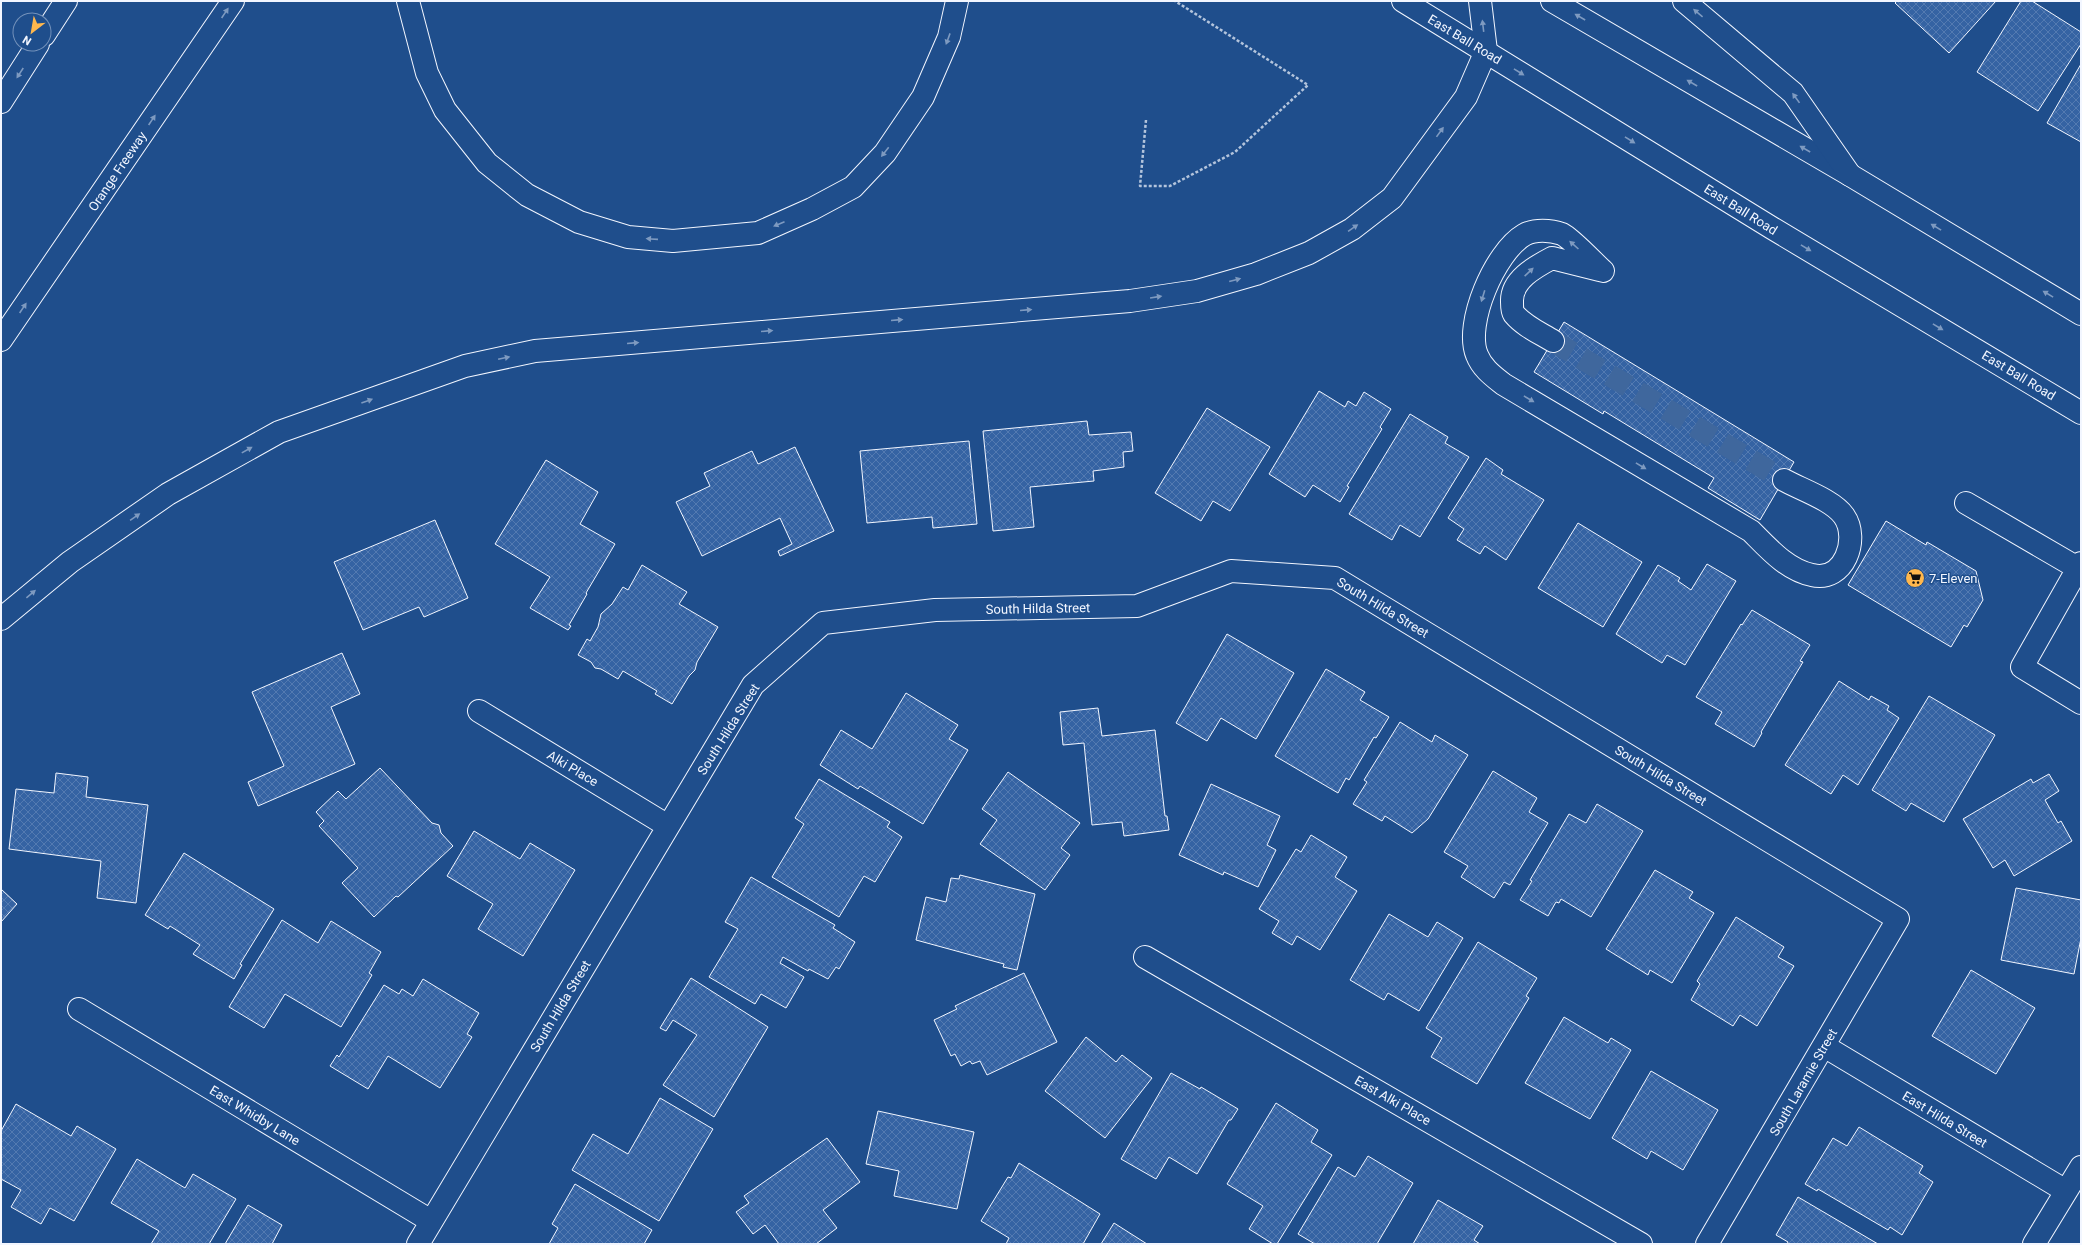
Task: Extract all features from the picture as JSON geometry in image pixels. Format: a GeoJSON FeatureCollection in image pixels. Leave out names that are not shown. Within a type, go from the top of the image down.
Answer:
{"type":"FeatureCollection","features":[{"type":"Feature","properties":{"kind":"main road"},"geometry":{"type":"LineString","coordinates":[[52,23],[66,1]]}},
{"type":"Feature","properties":{"kind":"main road","name":"Orange Freeway"},"geometry":{"type":"LineString","coordinates":[[1,340],[233,1]]}},
{"type":"Feature","properties":{"kind":"main road"},"geometry":{"type":"LineString","coordinates":[[408,1],[427,73],[445,110],[487,163],[527,195],[579,222],[628,237],[674,241],[758,233],[812,209],[853,187],[885,153],[923,97],[949,37],[957,1]]}},
{"type":"Feature","properties":{"kind":"main road","name":"East Ball Road"},"geometry":{"type":"LineString","coordinates":[[1403,1],[1772,228],[2081,413]]}},
{"type":"Feature","properties":{"kind":"main road"},"geometry":{"type":"LineString","coordinates":[[1,619],[70,562],[168,494],[279,432],[465,366],[535,351],[1130,301],[1197,291],[1256,274],[1309,253],[1352,229],[1392,198],[1466,97],[1486,51],[1480,1]]}},
{"type":"Feature","properties":{"kind":"main road"},"geometry":{"type":"LineString","coordinates":[[1552,1],[1850,175],[2081,314]]}},
{"type":"Feature","properties":{"kind":"main road"},"geometry":{"type":"LineString","coordinates":[[1684,1],[1793,93],[1850,175]]}},
{"type":"Feature","properties":{"kind":"main road"},"geometry":{"type":"LineString","coordinates":[[1,102],[33,52]]}},
{"type":"Feature","properties":{"kind":"main road"},"geometry":{"type":"LineString","coordinates":[[1553,341],[1522,322],[1513,312],[1512,298],[1518,284],[1532,269],[1552,258],[1603,271],[1563,235],[1545,230],[1524,235],[1509,249],[1486,287],[1474,333],[1477,354],[1488,372],[1503,384],[1750,531],[1780,559],[1796,569],[1812,576],[1826,575],[1838,569],[1851,546],[1850,531],[1844,516],[1832,505],[1784,480]]}},
{"type":"Feature","properties":{"kind":"main road"},"geometry":{"type":"LineString","coordinates":[[1966,504],[2080,567],[2022,667],[2081,703]]}},
{"type":"Feature","properties":{"kind":"main road","name":"South Hilda Street"},"geometry":{"type":"LineString","coordinates":[[418,1244],[753,685],[823,623],[935,610],[1137,606],[1231,571],[1335,578],[1898,919]]}},
{"type":"Feature","properties":{"kind":"main road","name":"Alki Place"},"geometry":{"type":"LineString","coordinates":[[479,711],[668,826]]}},
{"type":"Feature","properties":{"kind":"main road","name":"South Laramie Street"},"geometry":{"type":"LineString","coordinates":[[1707,1244],[1898,919]]}},
{"type":"Feature","properties":{"kind":"main road","name":"East Alki Place"},"geometry":{"type":"LineString","coordinates":[[1145,957],[1641,1244]]}},
{"type":"Feature","properties":{"kind":"main road","name":"East Whidby Lane"},"geometry":{"type":"LineString","coordinates":[[79,1009],[431,1221]]}},
{"type":"Feature","properties":{"kind":"main road","name":"East Hilda Street"},"geometry":{"type":"LineString","coordinates":[[1824,1046],[2066,1191]]}},
{"type":"Feature","properties":{"kind":"main road"},"geometry":{"type":"LineString","coordinates":[[2034,1244],[2081,1167]]}},
{"type":"Feature","properties":{"kind":"path"},"geometry":{"type":"LineString","coordinates":[[1146,120],[1140,186],[1170,186],[1235,152],[1308,85],[1174,1]]}},
{"type":"Feature","properties":{"kind":"building"},"geometry":{"type":"Polygon","coordinates":[[[1897,1],[1996,1],[1949,53],[1895,3],[1897,1]]]}},
{"type":"Feature","properties":{"kind":"building"},"geometry":{"type":"Polygon","coordinates":[[[2021,1],[2032,1],[2081,32],[2081,44],[2038,111],[1977,72],[2021,1]]]}},
{"type":"Feature","properties":{"kind":"building"},"geometry":{"type":"Polygon","coordinates":[[[2081,64],[2081,142],[2047,123],[2081,64]]]}},
{"type":"Feature","properties":{"kind":"building"},"geometry":{"type":"Polygon","coordinates":[[[1564,322],[1794,462],[1760,520],[1708,488],[1714,478],[1604,411],[1603,414],[1534,372],[1564,322]]]}},
{"type":"Feature","properties":{"kind":"building"},"geometry":{"type":"Polygon","coordinates":[[[1319,391],[1345,407],[1348,401],[1356,406],[1364,392],[1391,409],[1380,427],[1382,429],[1347,486],[1349,487],[1340,502],[1313,485],[1305,497],[1269,474],[1319,391]]]}},
{"type":"Feature","properties":{"kind":"building"},"geometry":{"type":"Polygon","coordinates":[[[1207,408],[1270,447],[1230,511],[1213,501],[1201,521],[1155,493],[1207,408]]]}},
{"type":"Feature","properties":{"kind":"building"},"geometry":{"type":"Polygon","coordinates":[[[1410,414],[1448,437],[1445,443],[1469,457],[1420,537],[1400,525],[1392,540],[1349,514],[1410,414]]]}},
{"type":"Feature","properties":{"kind":"building"},"geometry":{"type":"Polygon","coordinates":[[[1087,421],[1089,435],[1131,432],[1133,451],[1123,452],[1124,467],[1093,471],[1094,481],[1030,487],[1034,527],[993,531],[983,431],[1087,421]]]}},
{"type":"Feature","properties":{"kind":"building"},"geometry":{"type":"Polygon","coordinates":[[[969,441],[977,524],[933,528],[932,517],[867,523],[860,451],[969,441]]]}},
{"type":"Feature","properties":{"kind":"building"},"geometry":{"type":"Polygon","coordinates":[[[795,447],[834,531],[780,556],[778,551],[792,544],[780,518],[702,556],[676,502],[710,486],[704,473],[752,451],[758,464],[795,447]]]}},
{"type":"Feature","properties":{"kind":"building"},"geometry":{"type":"Polygon","coordinates":[[[1486,458],[1503,470],[1501,474],[1544,500],[1506,560],[1485,546],[1480,554],[1457,540],[1464,529],[1448,518],[1486,458]]]}},
{"type":"Feature","properties":{"kind":"building"},"geometry":{"type":"Polygon","coordinates":[[[546,460],[598,492],[580,524],[615,544],[586,593],[587,594],[569,625],[571,626],[568,630],[530,608],[550,577],[495,544],[546,460]]]}},
{"type":"Feature","properties":{"kind":"building"},"geometry":{"type":"Polygon","coordinates":[[[435,520],[468,598],[424,617],[419,607],[363,630],[334,562],[435,520]]]}},
{"type":"Feature","properties":{"kind":"building","name":"7-Eleven"},"geometry":{"type":"Polygon","coordinates":[[[1886,521],[1926,545],[1927,542],[1976,571],[1983,600],[1967,627],[1964,625],[1951,647],[1848,585],[1886,521]]]}},
{"type":"Feature","properties":{"kind":"building"},"geometry":{"type":"Polygon","coordinates":[[[1578,523],[1642,562],[1603,627],[1538,588],[1578,523]]]}},
{"type":"Feature","properties":{"kind":"building"},"geometry":{"type":"Polygon","coordinates":[[[1707,564],[1736,581],[1685,665],[1667,655],[1662,663],[1616,634],[1658,565],[1680,578],[1678,581],[1691,590],[1707,564]]]}},
{"type":"Feature","properties":{"kind":"building"},"geometry":{"type":"Polygon","coordinates":[[[642,565],[687,592],[679,604],[718,627],[697,662],[695,670],[689,676],[672,704],[655,694],[657,691],[623,671],[618,679],[601,669],[595,668],[591,662],[578,655],[587,639],[590,641],[598,627],[601,614],[612,604],[623,587],[628,590],[642,565]]]}},
{"type":"Feature","properties":{"kind":"building"},"geometry":{"type":"Polygon","coordinates":[[[1752,610],[1810,645],[1800,661],[1803,662],[1761,732],[1762,733],[1754,747],[1715,724],[1722,712],[1696,697],[1741,624],[1742,625],[1752,610]]]}},
{"type":"Feature","properties":{"kind":"building"},"geometry":{"type":"Polygon","coordinates":[[[1227,634],[1294,673],[1256,739],[1221,718],[1207,741],[1176,723],[1227,634]]]}},
{"type":"Feature","properties":{"kind":"building"},"geometry":{"type":"Polygon","coordinates":[[[342,653],[360,694],[331,707],[355,764],[258,806],[248,782],[284,766],[252,692],[342,653]]]}},
{"type":"Feature","properties":{"kind":"building"},"geometry":{"type":"Polygon","coordinates":[[[1326,669],[1365,692],[1360,700],[1389,717],[1376,738],[1374,737],[1349,780],[1346,778],[1338,793],[1275,756],[1326,669]]]}},
{"type":"Feature","properties":{"kind":"building"},"geometry":{"type":"Polygon","coordinates":[[[1839,681],[1869,700],[1871,696],[1889,706],[1887,710],[1899,718],[1858,785],[1843,775],[1831,794],[1785,765],[1839,681]]]}},
{"type":"Feature","properties":{"kind":"building"},"geometry":{"type":"Polygon","coordinates":[[[906,693],[958,725],[949,739],[968,750],[923,824],[860,786],[858,789],[820,765],[841,730],[872,749],[906,693]]]}},
{"type":"Feature","properties":{"kind":"building"},"geometry":{"type":"Polygon","coordinates":[[[1929,696],[1995,735],[1944,822],[1911,803],[1906,811],[1872,790],[1929,696]]]}},
{"type":"Feature","properties":{"kind":"building"},"geometry":{"type":"Polygon","coordinates":[[[1098,708],[1102,736],[1155,730],[1165,816],[1167,816],[1169,830],[1124,836],[1122,822],[1092,825],[1084,743],[1063,745],[1060,712],[1098,708]]]}},
{"type":"Feature","properties":{"kind":"building"},"geometry":{"type":"Polygon","coordinates":[[[1400,722],[1432,742],[1435,735],[1468,755],[1428,819],[1412,833],[1385,816],[1382,821],[1353,804],[1367,782],[1364,780],[1400,722]]]}},
{"type":"Feature","properties":{"kind":"building"},"geometry":{"type":"Polygon","coordinates":[[[380,768],[432,823],[439,825],[441,833],[453,846],[374,917],[342,883],[358,868],[319,826],[324,821],[316,812],[338,791],[346,799],[380,768]]]}},
{"type":"Feature","properties":{"kind":"building"},"geometry":{"type":"Polygon","coordinates":[[[1493,771],[1537,798],[1529,812],[1548,823],[1510,885],[1504,882],[1494,898],[1461,877],[1468,866],[1444,852],[1493,771]]]}},
{"type":"Feature","properties":{"kind":"building"},"geometry":{"type":"Polygon","coordinates":[[[1008,772],[1080,823],[1061,848],[1070,855],[1045,890],[980,844],[997,820],[982,809],[1008,772]]]}},
{"type":"Feature","properties":{"kind":"building"},"geometry":{"type":"Polygon","coordinates":[[[56,773],[88,777],[86,797],[148,805],[136,903],[97,898],[101,861],[9,849],[16,789],[54,793],[56,773]]]}},
{"type":"Feature","properties":{"kind":"building"},"geometry":{"type":"Polygon","coordinates":[[[2049,774],[2059,791],[2045,800],[2058,823],[2061,821],[2072,841],[2014,876],[2005,860],[1993,868],[1963,819],[2031,779],[2033,783],[2049,774]]]}},
{"type":"Feature","properties":{"kind":"building"},"geometry":{"type":"Polygon","coordinates":[[[819,779],[890,822],[887,827],[902,837],[875,882],[864,876],[839,917],[772,877],[804,824],[795,818],[819,779]]]}},
{"type":"Feature","properties":{"kind":"building"},"geometry":{"type":"Polygon","coordinates":[[[1211,784],[1280,816],[1267,845],[1276,850],[1258,887],[1224,872],[1223,875],[1179,855],[1211,784]]]}},
{"type":"Feature","properties":{"kind":"building"},"geometry":{"type":"Polygon","coordinates":[[[1597,804],[1643,831],[1591,917],[1561,899],[1559,903],[1556,902],[1548,916],[1520,900],[1532,881],[1530,880],[1569,814],[1586,823],[1597,804]]]}},
{"type":"Feature","properties":{"kind":"building"},"geometry":{"type":"Polygon","coordinates":[[[474,831],[520,859],[530,843],[575,870],[523,956],[478,929],[493,904],[447,876],[474,831]]]}},
{"type":"Feature","properties":{"kind":"building"},"geometry":{"type":"Polygon","coordinates":[[[1311,835],[1347,857],[1335,877],[1357,891],[1320,950],[1297,936],[1292,945],[1272,933],[1279,921],[1259,909],[1296,849],[1301,852],[1311,835]]]}},
{"type":"Feature","properties":{"kind":"building"},"geometry":{"type":"Polygon","coordinates":[[[184,853],[274,909],[240,964],[242,965],[234,979],[193,954],[200,945],[170,926],[168,929],[145,915],[184,853]]]}},
{"type":"Feature","properties":{"kind":"building"},"geometry":{"type":"Polygon","coordinates":[[[1655,870],[1693,892],[1689,898],[1714,913],[1672,983],[1650,970],[1648,975],[1606,949],[1655,870]]]}},
{"type":"Feature","properties":{"kind":"building"},"geometry":{"type":"Polygon","coordinates":[[[960,875],[1035,894],[1017,970],[1003,967],[1004,964],[916,940],[926,897],[946,902],[951,878],[959,879],[960,875]]]}},
{"type":"Feature","properties":{"kind":"building"},"geometry":{"type":"Polygon","coordinates":[[[751,877],[835,925],[833,928],[855,942],[839,969],[836,967],[828,979],[809,969],[808,971],[783,957],[780,963],[804,977],[786,1008],[761,994],[755,1004],[709,977],[738,929],[725,922],[751,877]]]}},
{"type":"Feature","properties":{"kind":"building"},"geometry":{"type":"Polygon","coordinates":[[[2016,888],[2081,900],[2081,938],[2074,974],[2001,960],[2016,888]]]}},
{"type":"Feature","properties":{"kind":"building"},"geometry":{"type":"Polygon","coordinates":[[[1,889],[17,904],[1,922],[1,889]]]}},
{"type":"Feature","properties":{"kind":"building"},"geometry":{"type":"Polygon","coordinates":[[[1389,914],[1428,937],[1437,922],[1463,938],[1419,1011],[1388,993],[1384,1000],[1350,980],[1389,914]]]}},
{"type":"Feature","properties":{"kind":"building"},"geometry":{"type":"Polygon","coordinates":[[[1736,917],[1784,947],[1778,957],[1794,966],[1757,1026],[1740,1015],[1733,1026],[1691,1000],[1700,984],[1697,981],[1736,917]]]}},
{"type":"Feature","properties":{"kind":"building"},"geometry":{"type":"Polygon","coordinates":[[[282,920],[318,943],[331,921],[381,952],[369,973],[372,975],[341,1027],[285,994],[264,1028],[229,1007],[282,920]]]}},
{"type":"Feature","properties":{"kind":"building"},"geometry":{"type":"Polygon","coordinates":[[[1478,942],[1537,978],[1526,996],[1529,998],[1477,1084],[1431,1057],[1442,1038],[1426,1028],[1478,942]]]}},
{"type":"Feature","properties":{"kind":"building"},"geometry":{"type":"Polygon","coordinates":[[[1971,970],[2035,1008],[1996,1074],[1932,1036],[1971,970]]]}},
{"type":"Feature","properties":{"kind":"building"},"geometry":{"type":"Polygon","coordinates":[[[1024,973],[1057,1042],[987,1075],[980,1061],[972,1064],[970,1061],[961,1066],[955,1054],[951,1056],[934,1020],[957,1009],[955,1006],[1024,973]]]}},
{"type":"Feature","properties":{"kind":"building"},"geometry":{"type":"Polygon","coordinates":[[[691,978],[768,1027],[714,1117],[663,1085],[697,1035],[673,1020],[666,1031],[660,1028],[691,978]]]}},
{"type":"Feature","properties":{"kind":"building"},"geometry":{"type":"Polygon","coordinates":[[[423,979],[479,1013],[467,1034],[472,1037],[440,1088],[388,1056],[368,1089],[330,1066],[337,1055],[339,1057],[384,985],[399,994],[402,989],[413,996],[423,979]]]}},
{"type":"Feature","properties":{"kind":"building"},"geometry":{"type":"Polygon","coordinates":[[[1564,1017],[1608,1043],[1611,1038],[1631,1050],[1590,1119],[1525,1083],[1564,1017]]]}},
{"type":"Feature","properties":{"kind":"building"},"geometry":{"type":"Polygon","coordinates":[[[1086,1037],[1116,1062],[1122,1055],[1152,1078],[1105,1138],[1045,1091],[1086,1037]]]}},
{"type":"Feature","properties":{"kind":"building"},"geometry":{"type":"Polygon","coordinates":[[[1651,1071],[1718,1110],[1683,1170],[1651,1151],[1647,1159],[1612,1138],[1651,1071]]]}},
{"type":"Feature","properties":{"kind":"building"},"geometry":{"type":"Polygon","coordinates":[[[1171,1073],[1200,1089],[1201,1087],[1238,1109],[1231,1120],[1229,1120],[1197,1174],[1169,1157],[1156,1179],[1121,1159],[1171,1073]]]}},
{"type":"Feature","properties":{"kind":"building"},"geometry":{"type":"Polygon","coordinates":[[[660,1098],[713,1129],[659,1221],[572,1170],[593,1134],[628,1154],[660,1098]]]}},
{"type":"Feature","properties":{"kind":"building"},"geometry":{"type":"Polygon","coordinates":[[[1276,1103],[1318,1130],[1311,1142],[1332,1155],[1277,1244],[1273,1244],[1249,1229],[1263,1206],[1227,1184],[1276,1103]]]}},
{"type":"Feature","properties":{"kind":"building"},"geometry":{"type":"Polygon","coordinates":[[[16,1104],[71,1136],[77,1126],[116,1149],[74,1221],[50,1208],[41,1224],[11,1207],[21,1190],[1,1179],[1,1131],[16,1104]]]}},
{"type":"Feature","properties":{"kind":"building"},"geometry":{"type":"Polygon","coordinates":[[[878,1111],[974,1132],[957,1209],[894,1196],[899,1171],[866,1164],[878,1111]]]}},
{"type":"Feature","properties":{"kind":"building"},"geometry":{"type":"Polygon","coordinates":[[[1859,1127],[1923,1166],[1919,1173],[1933,1182],[1902,1235],[1890,1227],[1888,1230],[1818,1189],[1817,1191],[1805,1184],[1833,1138],[1847,1146],[1859,1127]]]}},
{"type":"Feature","properties":{"kind":"building"},"geometry":{"type":"Polygon","coordinates":[[[827,1138],[860,1182],[823,1210],[837,1228],[816,1244],[779,1244],[765,1225],[753,1234],[736,1212],[749,1203],[744,1196],[827,1138]]]}},
{"type":"Feature","properties":{"kind":"building"},"geometry":{"type":"Polygon","coordinates":[[[1368,1156],[1413,1183],[1377,1244],[1315,1244],[1298,1234],[1338,1167],[1355,1177],[1368,1156]]]}},
{"type":"Feature","properties":{"kind":"building"},"geometry":{"type":"Polygon","coordinates":[[[137,1159],[185,1188],[193,1174],[236,1199],[209,1244],[151,1244],[159,1231],[111,1203],[137,1159]]]}},
{"type":"Feature","properties":{"kind":"building"},"geometry":{"type":"Polygon","coordinates":[[[1019,1163],[1100,1214],[1083,1244],[1006,1244],[1009,1238],[981,1221],[1008,1177],[1011,1178],[1019,1163]]]}},
{"type":"Feature","properties":{"kind":"building"},"geometry":{"type":"Polygon","coordinates":[[[575,1184],[652,1230],[644,1244],[549,1244],[558,1228],[552,1224],[575,1184]]]}},
{"type":"Feature","properties":{"kind":"building"},"geometry":{"type":"Polygon","coordinates":[[[1798,1197],[1878,1244],[1787,1244],[1788,1242],[1776,1235],[1798,1197]]]}},
{"type":"Feature","properties":{"kind":"building"},"geometry":{"type":"Polygon","coordinates":[[[1438,1200],[1483,1226],[1474,1240],[1480,1244],[1413,1244],[1438,1200]]]}},
{"type":"Feature","properties":{"kind":"building"},"geometry":{"type":"Polygon","coordinates":[[[248,1205],[282,1225],[272,1244],[225,1244],[248,1205]]]}},
{"type":"Feature","properties":{"kind":"building"},"geometry":{"type":"Polygon","coordinates":[[[1114,1223],[1147,1244],[1101,1244],[1114,1223]]]}},
{"type":"Feature","properties":{"kind":"tunnel"},"geometry":{"type":"LineString","coordinates":[[1553,341],[1784,480]]}},
{"type":"Feature","properties":{"kind":"place","name":"7-Eleven"},"geometry":{"type":"Point","coordinates":[1915,578]}}]}
